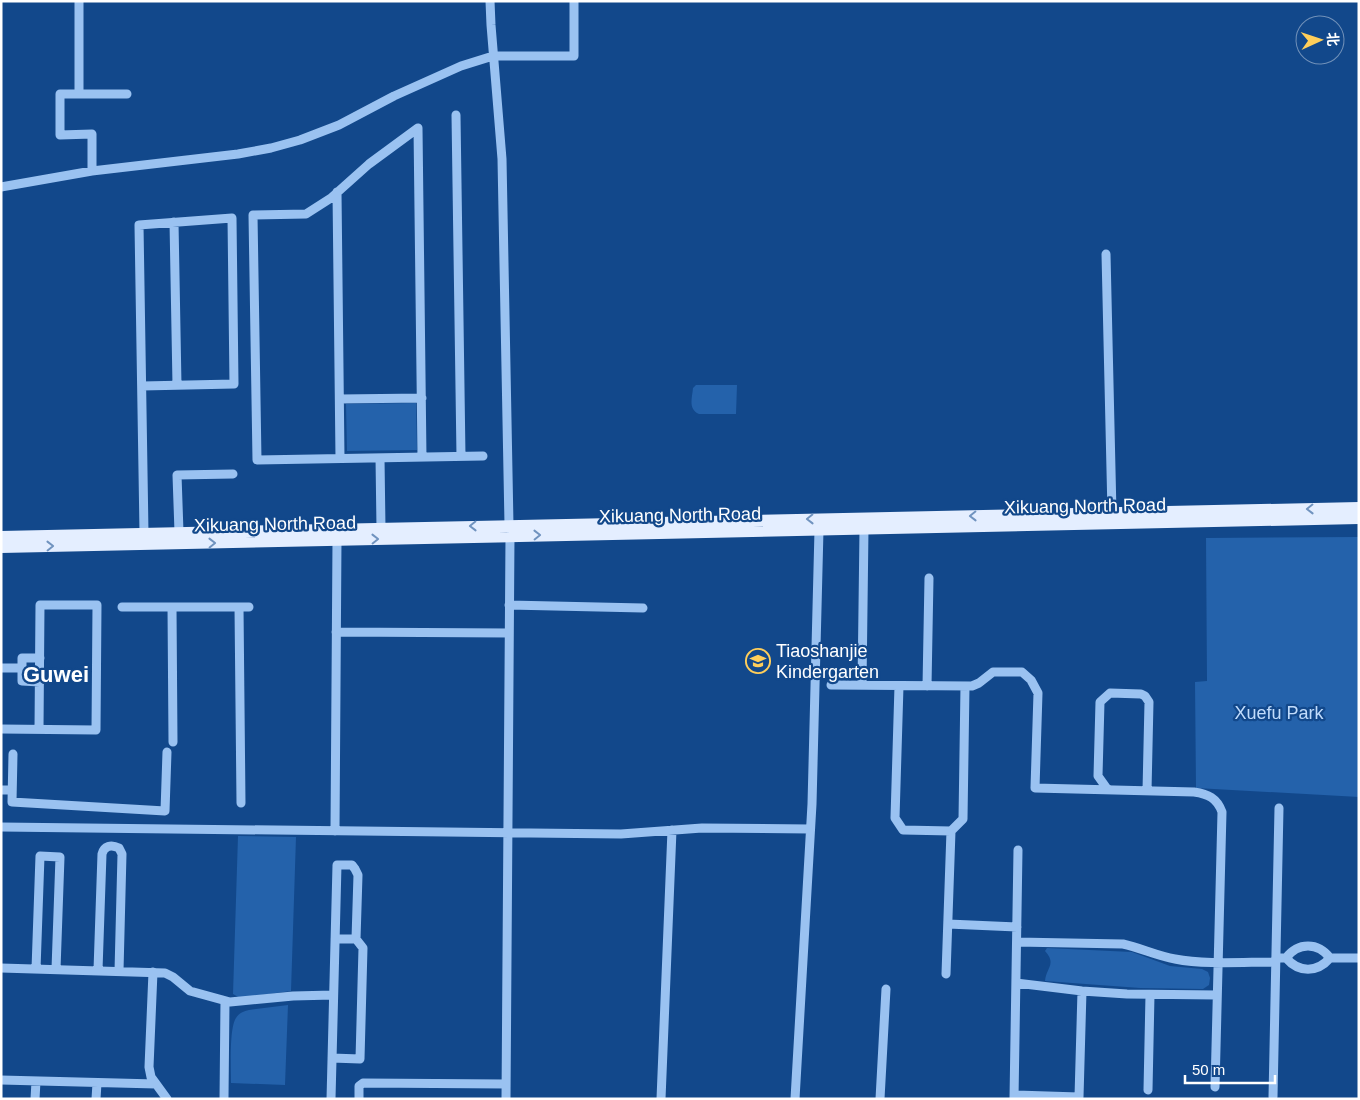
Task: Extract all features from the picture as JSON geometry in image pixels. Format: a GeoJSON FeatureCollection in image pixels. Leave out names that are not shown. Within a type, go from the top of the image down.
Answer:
{"type":"FeatureCollection","features":[{"type":"Feature","properties":{"kind":"main road","name":"Xikuang North Road"},"geometry":{"type":"LineString","coordinates":[[1,547],[337,540],[509,531],[1112,513],[1359,508]]}},
{"type":"Feature","properties":{"kind":"main road","name":"Xikuang North Road"},"geometry":{"type":"LineString","coordinates":[[1,537],[381,528],[509,531],[819,530],[1359,518]]}},
{"type":"Feature","properties":{"kind":"street"},"geometry":{"type":"LineString","coordinates":[[79,1],[79,94]]}},
{"type":"Feature","properties":{"kind":"street"},"geometry":{"type":"LineString","coordinates":[[490,1],[502,159],[509,531],[506,1099]]}},
{"type":"Feature","properties":{"kind":"street"},"geometry":{"type":"LineString","coordinates":[[1,187],[92,171],[238,154],[287,144],[339,125],[394,96],[462,66],[493,56],[574,56],[574,1]]}},
{"type":"Feature","properties":{"kind":"street"},"geometry":{"type":"LineString","coordinates":[[92,171],[92,134],[60,135],[60,94],[127,94]]}},
{"type":"Feature","properties":{"kind":"street"},"geometry":{"type":"LineString","coordinates":[[456,115],[461,456]]}},
{"type":"Feature","properties":{"kind":"street"},"geometry":{"type":"LineString","coordinates":[[422,457],[418,128],[369,164],[331,198],[306,214],[253,215],[257,460],[484,456]]}},
{"type":"Feature","properties":{"kind":"street"},"geometry":{"type":"LineString","coordinates":[[337,192],[340,458]]}},
{"type":"Feature","properties":{"kind":"street"},"geometry":{"type":"LineString","coordinates":[[142,386],[234,384],[232,218],[139,225],[144,533]]}},
{"type":"Feature","properties":{"kind":"street"},"geometry":{"type":"LineString","coordinates":[[174,222],[177,385]]}},
{"type":"Feature","properties":{"kind":"street"},"geometry":{"type":"LineString","coordinates":[[1106,254],[1112,513]]}},
{"type":"Feature","properties":{"kind":"street"},"geometry":{"type":"LineString","coordinates":[[340,399],[422,398]]}},
{"type":"Feature","properties":{"kind":"street"},"geometry":{"type":"LineString","coordinates":[[380,458],[381,528]]}},
{"type":"Feature","properties":{"kind":"street"},"geometry":{"type":"LineString","coordinates":[[179,532],[177,475],[233,474]]}},
{"type":"Feature","properties":{"kind":"street"},"geometry":{"type":"LineString","coordinates":[[862,685],[864,529]]}},
{"type":"Feature","properties":{"kind":"street"},"geometry":{"type":"LineString","coordinates":[[796,1099],[810,829],[819,530]]}},
{"type":"Feature","properties":{"kind":"street"},"geometry":{"type":"LineString","coordinates":[[335,831],[337,540]]}},
{"type":"Feature","properties":{"kind":"street"},"geometry":{"type":"LineString","coordinates":[[927,686],[929,578]]}},
{"type":"Feature","properties":{"kind":"street"},"geometry":{"type":"LineString","coordinates":[[1,729],[96,730],[98,605],[40,605],[39,729]]}},
{"type":"Feature","properties":{"kind":"street"},"geometry":{"type":"LineString","coordinates":[[509,605],[643,608]]}},
{"type":"Feature","properties":{"kind":"street"},"geometry":{"type":"LineString","coordinates":[[122,607],[250,607]]}},
{"type":"Feature","properties":{"kind":"street"},"geometry":{"type":"LineString","coordinates":[[172,607],[173,742]]}},
{"type":"Feature","properties":{"kind":"street"},"geometry":{"type":"LineString","coordinates":[[239,607],[241,803]]}},
{"type":"Feature","properties":{"kind":"street"},"geometry":{"type":"LineString","coordinates":[[336,632],[509,633]]}},
{"type":"Feature","properties":{"kind":"street"},"geometry":{"type":"LineString","coordinates":[[40,658],[22,658],[22,681],[40,682]]}},
{"type":"Feature","properties":{"kind":"street"},"geometry":{"type":"LineString","coordinates":[[1,668],[22,668]]}},
{"type":"Feature","properties":{"kind":"street"},"geometry":{"type":"LineString","coordinates":[[831,684],[972,686],[993,672],[1022,672],[1031,680],[1038,693],[1035,788],[1205,794],[1214,798],[1222,812],[1215,1087]]}},
{"type":"Feature","properties":{"kind":"street"},"geometry":{"type":"LineString","coordinates":[[899,686],[895,818],[902,830],[951,831]]}},
{"type":"Feature","properties":{"kind":"street"},"geometry":{"type":"LineString","coordinates":[[946,974],[951,831],[963,819],[965,686]]}},
{"type":"Feature","properties":{"kind":"street"},"geometry":{"type":"LineString","coordinates":[[1108,790],[1098,776],[1100,702],[1110,693],[1141,694],[1149,702],[1147,791]]}},
{"type":"Feature","properties":{"kind":"street"},"geometry":{"type":"LineString","coordinates":[[13,754],[12,802],[165,810],[168,752]]}},
{"type":"Feature","properties":{"kind":"street"},"geometry":{"type":"LineString","coordinates":[[1,790],[12,790]]}},
{"type":"Feature","properties":{"kind":"street"},"geometry":{"type":"LineString","coordinates":[[1273,1097],[1279,808]]}},
{"type":"Feature","properties":{"kind":"street"},"geometry":{"type":"LineString","coordinates":[[1,827],[621,834],[702,828],[810,829]]}},
{"type":"Feature","properties":{"kind":"street"},"geometry":{"type":"LineString","coordinates":[[661,1099],[672,830]]}},
{"type":"Feature","properties":{"kind":"street"},"geometry":{"type":"LineString","coordinates":[[98,970],[102,854],[105,848],[112,846],[119,848],[122,854],[119,971]]}},
{"type":"Feature","properties":{"kind":"street"},"geometry":{"type":"LineString","coordinates":[[1018,850],[1014,1097],[1079,1097],[1082,992]]}},
{"type":"Feature","properties":{"kind":"street"},"geometry":{"type":"LineString","coordinates":[[36,969],[40,856],[60,857],[56,969]]}},
{"type":"Feature","properties":{"kind":"street"},"geometry":{"type":"LineString","coordinates":[[331,1099],[333,995],[337,864],[352,865],[357,872],[356,939],[363,948],[360,1059],[332,1058]]}},
{"type":"Feature","properties":{"kind":"street"},"geometry":{"type":"LineString","coordinates":[[948,924],[1017,927]]}},
{"type":"Feature","properties":{"kind":"street"},"geometry":{"type":"LineString","coordinates":[[335,939],[356,939]]}},
{"type":"Feature","properties":{"kind":"street"},"geometry":{"type":"LineString","coordinates":[[1017,942],[1123,944],[1174,959],[1218,962],[1276,960],[1286,958],[1298,947],[1309,945],[1321,949],[1330,958]]}},
{"type":"Feature","properties":{"kind":"street"},"geometry":{"type":"LineString","coordinates":[[1286,958],[1296,967],[1309,970],[1321,967],[1330,958],[1359,958]]}},
{"type":"Feature","properties":{"kind":"street"},"geometry":{"type":"LineString","coordinates":[[1,968],[165,973],[174,977],[190,990],[225,1001],[240,1003],[293,996],[333,995]]}},
{"type":"Feature","properties":{"kind":"street"},"geometry":{"type":"LineString","coordinates":[[153,972],[149,1067],[151,1077],[167,1099]]}},
{"type":"Feature","properties":{"kind":"street"},"geometry":{"type":"LineString","coordinates":[[1016,983],[1082,992],[1217,995]]}},
{"type":"Feature","properties":{"kind":"street"},"geometry":{"type":"LineString","coordinates":[[880,1099],[886,989]]}},
{"type":"Feature","properties":{"kind":"street"},"geometry":{"type":"LineString","coordinates":[[1148,1090],[1150,995]]}},
{"type":"Feature","properties":{"kind":"street"},"geometry":{"type":"LineString","coordinates":[[224,1099],[225,1001]]}},
{"type":"Feature","properties":{"kind":"street"},"geometry":{"type":"LineString","coordinates":[[1,1080],[156,1084]]}},
{"type":"Feature","properties":{"kind":"street"},"geometry":{"type":"LineString","coordinates":[[35,1099],[36,1081]]}},
{"type":"Feature","properties":{"kind":"street"},"geometry":{"type":"LineString","coordinates":[[96,1099],[97,1083]]}},
{"type":"Feature","properties":{"kind":"street"},"geometry":{"type":"LineString","coordinates":[[359,1099],[359,1086],[363,1083],[506,1084]]}},
{"type":"Feature","properties":{"kind":"green space"},"geometry":{"type":"Polygon","coordinates":[[[696,385],[737,385],[736,414],[699,414],[696,412],[692,406],[692,400],[693,388],[696,385]]]}},
{"type":"Feature","properties":{"kind":"green space"},"geometry":{"type":"Polygon","coordinates":[[[416,403],[417,450],[347,451],[346,404],[416,403]]]}},
{"type":"Feature","properties":{"kind":"green space","name":"Xuefu Park"},"geometry":{"type":"Polygon","coordinates":[[[1359,537],[1359,797],[1196,788],[1195,682],[1207,681],[1206,538],[1359,537]]]}},
{"type":"Feature","properties":{"kind":"green space"},"geometry":{"type":"Polygon","coordinates":[[[238,836],[296,837],[291,991],[240,998],[233,994],[238,836]]]}},
{"type":"Feature","properties":{"kind":"green space"},"geometry":{"type":"Polygon","coordinates":[[[1047,948],[1132,952],[1170,966],[1202,969],[1208,972],[1210,978],[1209,985],[1203,989],[1140,988],[1045,981],[1051,963],[1045,951],[1047,948]]]}},
{"type":"Feature","properties":{"kind":"green space"},"geometry":{"type":"Polygon","coordinates":[[[288,1005],[285,1085],[231,1083],[231,1039],[237,1016],[249,1010],[288,1005]]]}},
{"type":"Feature","properties":{"kind":"place","name":"Tiaoshanjie Kindergarten"},"geometry":{"type":"Point","coordinates":[758,661]}},
{"type":"Feature","properties":{"kind":"district","name":"Guwei"},"geometry":{"type":"Point","coordinates":[56,674]}}]}
